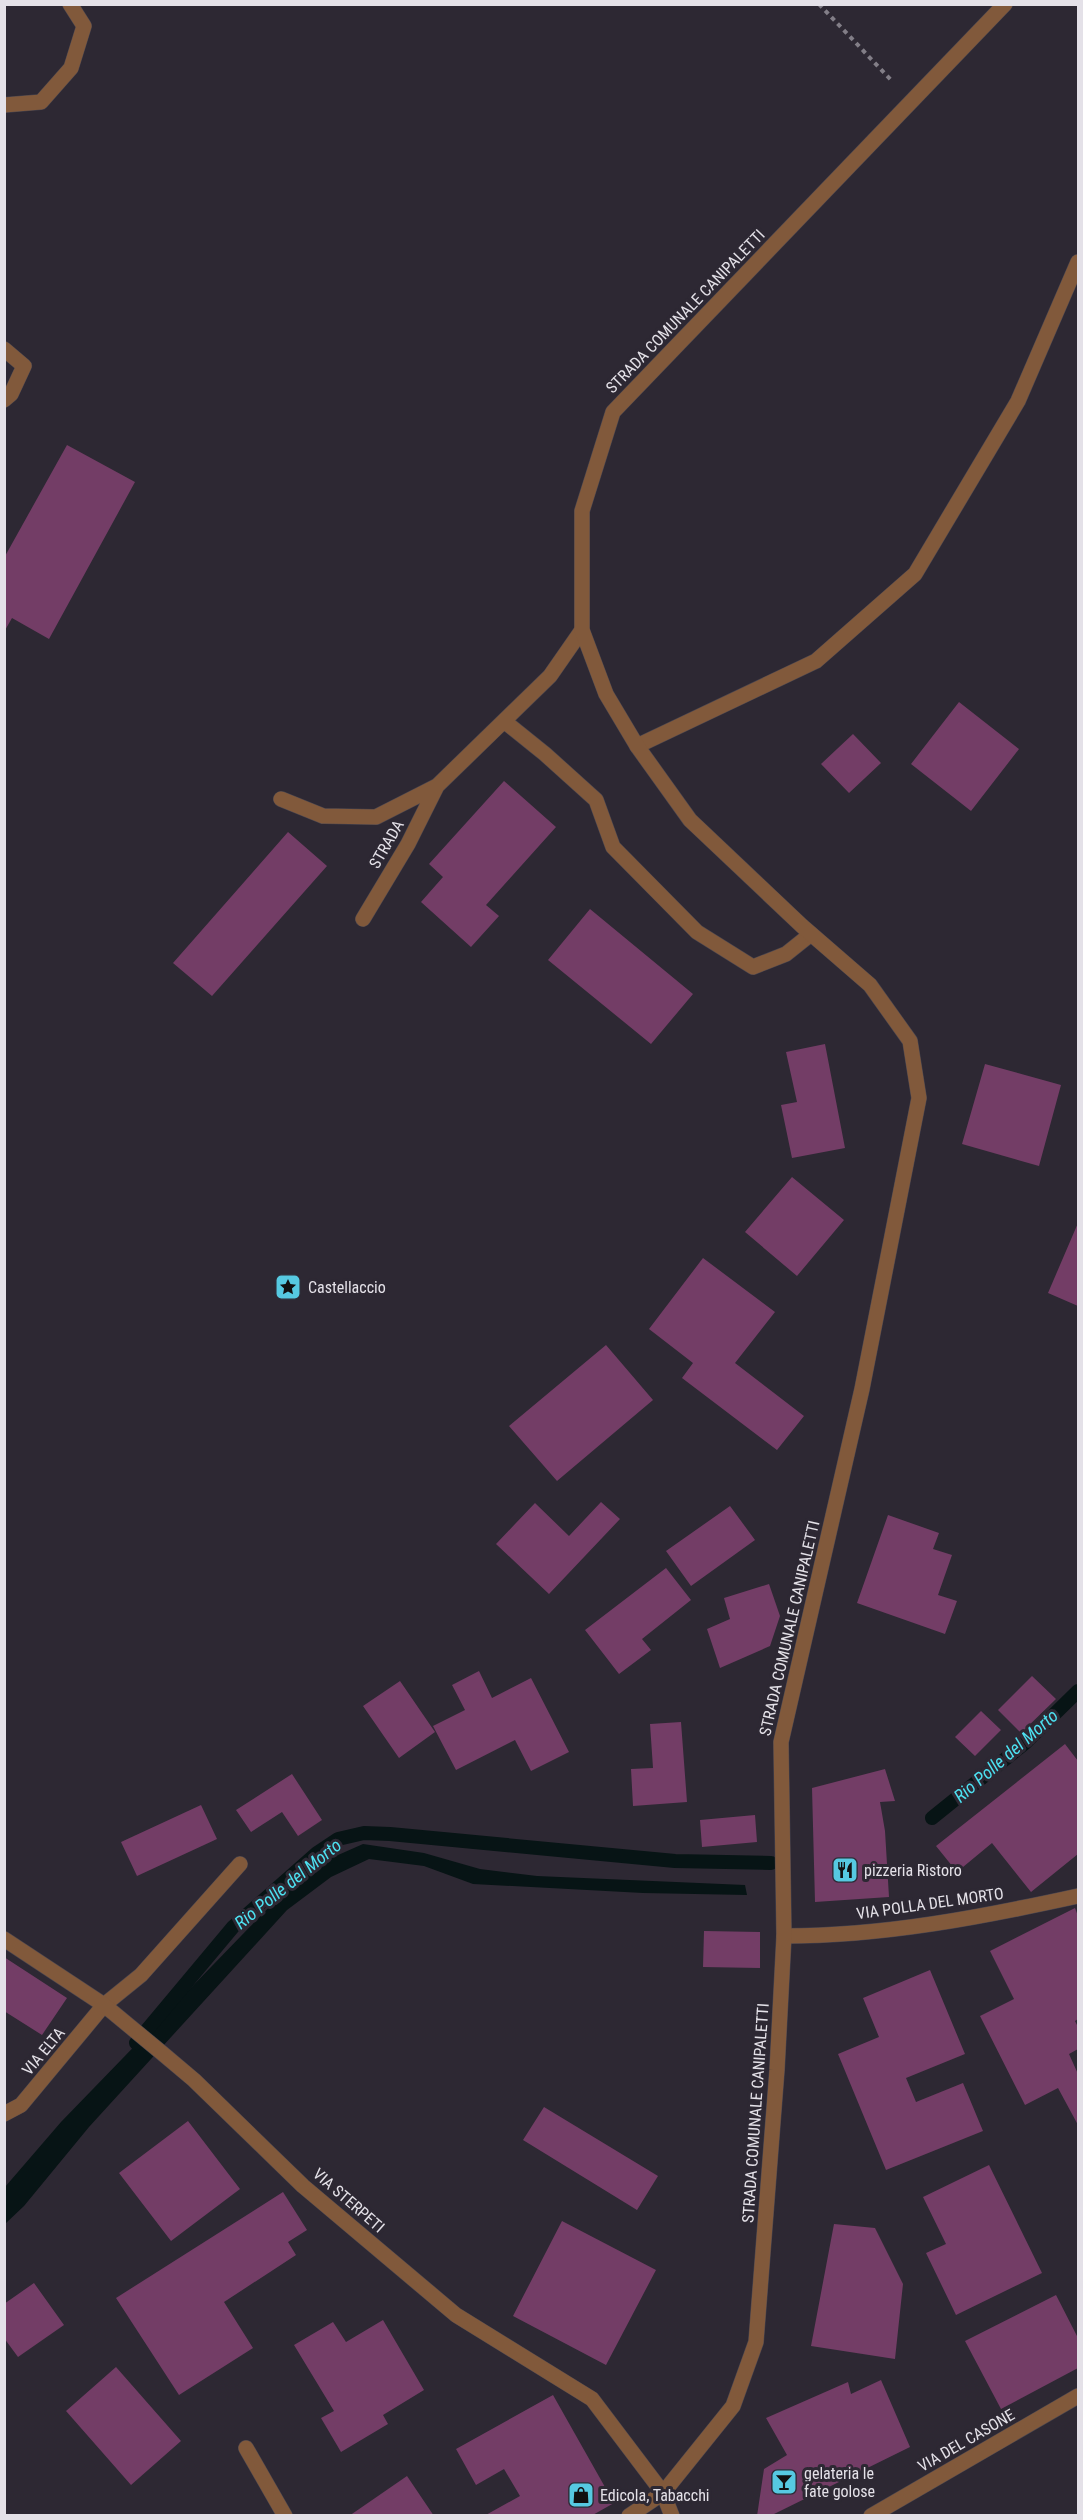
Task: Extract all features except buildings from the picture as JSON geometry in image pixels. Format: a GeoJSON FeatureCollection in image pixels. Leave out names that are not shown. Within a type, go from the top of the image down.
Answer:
{"type":"FeatureCollection","features":[{"type":"Feature","properties":{"kind":"street"},"geometry":{"type":"LineString","coordinates":[[4,105],[41,102],[71,68],[84,26],[70,4]]}},
{"type":"Feature","properties":{"kind":"street","name":"STRADA COMUNALE CANIPALETTI"},"geometry":{"type":"LineString","coordinates":[[629,2516],[663,2493],[733,2406],[756,2342],[777,2070],[784,1936],[781,1742],[862,1389],[919,1098],[910,1041],[870,985],[811,934],[690,820],[637,746],[606,694],[582,630],[582,511],[613,412],[1005,4]]}},
{"type":"Feature","properties":{"kind":"street"},"geometry":{"type":"LineString","coordinates":[[637,746],[816,661],[915,574],[1018,401],[1078,262]]}},
{"type":"Feature","properties":{"kind":"street"},"geometry":{"type":"LineString","coordinates":[[4,349],[24,366],[10,394],[4,400]]}},
{"type":"Feature","properties":{"kind":"street"},"geometry":{"type":"LineString","coordinates":[[281,799],[323,816],[376,817],[437,786],[550,676],[582,630]]}},
{"type":"Feature","properties":{"kind":"street"},"geometry":{"type":"LineString","coordinates":[[504,721],[596,800],[613,847],[697,932],[753,967],[786,954],[811,934]]}},
{"type":"Feature","properties":{"kind":"street","name":"STRADA"},"geometry":{"type":"LineString","coordinates":[[363,919],[408,844],[437,786]]}},
{"type":"Feature","properties":{"kind":"street","name":"VIA ELTA"},"geometry":{"type":"LineString","coordinates":[[4,2114],[21,2105],[104,2005],[141,1975],[240,1864]]}},
{"type":"Feature","properties":{"kind":"street","name":"VIA POLLA DEL MORTO"},"geometry":{"type":"LineString","coordinates":[[784,1936],[823,1936],[971,1919],[1078,1896]]}},
{"type":"Feature","properties":{"kind":"street","name":"VIA STERPETI"},"geometry":{"type":"LineString","coordinates":[[4,1939],[104,2005],[195,2080],[303,2186],[456,2315],[592,2399],[663,2493],[672,2516]]}},
{"type":"Feature","properties":{"kind":"street","name":"VIA DEL CASONE"},"geometry":{"type":"LineString","coordinates":[[871,2516],[1078,2396]]}},
{"type":"Feature","properties":{"kind":"street"},"geometry":{"type":"LineString","coordinates":[[246,2448],[285,2516]]}},
{"type":"Feature","properties":{"kind":"path"},"geometry":{"type":"LineString","coordinates":[[819,4],[885,72],[909,105]]}},
{"type":"Feature","properties":{"kind":"shaded area"},"geometry":{"type":"Polygon","coordinates":[[[363,1844],[424,1853],[480,1869],[537,1876],[745,1885],[747,1895],[643,1893],[473,1884],[424,1866],[369,1859],[331,1877],[287,1910],[89,2127],[24,2206],[5,2224],[5,2187],[61,2122],[275,1901],[311,1867],[363,1844]]]}},
{"type":"Feature","properties":{"kind":"waterway","name":"Rio Polle del Morto"},"geometry":{"type":"LineString","coordinates":[[932,1818],[1025,1743],[1078,1691]]}},
{"type":"Feature","properties":{"kind":"waterway","name":"Rio Polle del Morto"},"geometry":{"type":"LineString","coordinates":[[136,2043],[233,1927],[317,1853],[338,1839],[364,1833],[390,1834],[675,1861],[771,1863]]}},
{"type":"Feature","properties":{"kind":"place","name":"Castellaccio"},"geometry":{"type":"Point","coordinates":[288,1287]}},
{"type":"Feature","properties":{"kind":"place","name":"pizzeria Ristoro"},"geometry":{"type":"Point","coordinates":[845,1870]}},
{"type":"Feature","properties":{"kind":"place","name":"gelateria le fate golose"},"geometry":{"type":"Point","coordinates":[784,2482]}},
{"type":"Feature","properties":{"kind":"place","name":"Edicola, Tabacchi"},"geometry":{"type":"Point","coordinates":[581,2495]}}]}
